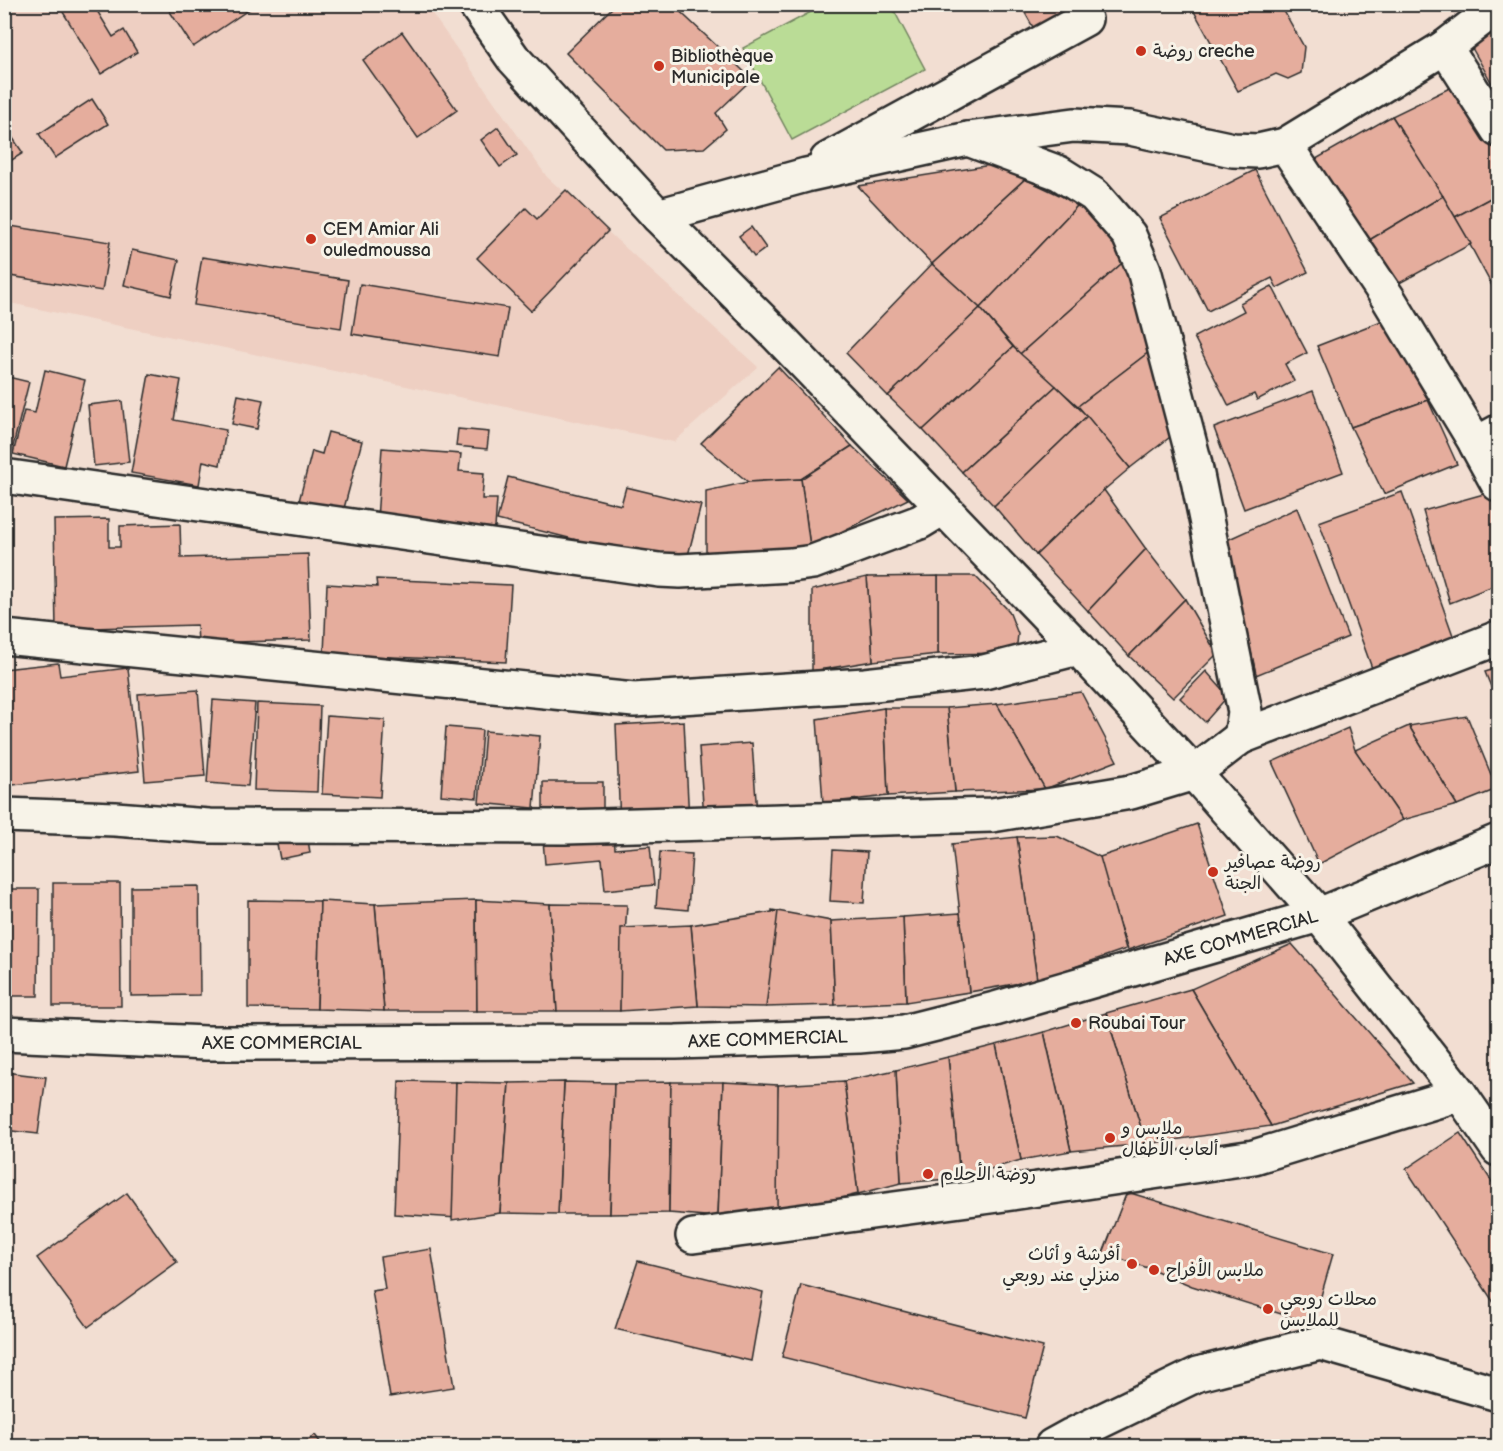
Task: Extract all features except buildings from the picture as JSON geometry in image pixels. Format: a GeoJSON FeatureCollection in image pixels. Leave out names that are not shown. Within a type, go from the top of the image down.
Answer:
{"type":"FeatureCollection","features":[{"type":"Feature","properties":{"kind":"street"},"geometry":{"type":"LineString","coordinates":[[475,4],[513,58],[658,216],[777,335],[1078,648],[1194,773],[1319,915],[1460,1094],[1498,1149]]}},
{"type":"Feature","properties":{"kind":"street"},"geometry":{"type":"LineString","coordinates":[[658,216],[806,175],[968,139],[1074,125],[1130,128],[1233,150],[1258,151],[1285,145],[1445,46],[1498,6]]}},
{"type":"Feature","properties":{"kind":"street"},"geometry":{"type":"LineString","coordinates":[[806,175],[837,153],[1084,19]]}},
{"type":"Feature","properties":{"kind":"street"},"geometry":{"type":"LineString","coordinates":[[1445,46],[1498,130]]}},
{"type":"Feature","properties":{"kind":"street"},"geometry":{"type":"LineString","coordinates":[[968,139],[1059,173],[1094,195],[1129,235],[1144,270],[1194,460],[1245,712],[1241,737]]}},
{"type":"Feature","properties":{"kind":"street"},"geometry":{"type":"LineString","coordinates":[[1285,145],[1388,298],[1489,441],[1498,484]]}},
{"type":"Feature","properties":{"kind":"street"},"geometry":{"type":"LineString","coordinates":[[4,476],[670,571],[813,562],[920,522],[943,508]]}},
{"type":"Feature","properties":{"kind":"street"},"geometry":{"type":"LineString","coordinates":[[4,637],[634,700],[865,685],[984,672],[1078,648]]}},
{"type":"Feature","properties":{"kind":"street"},"geometry":{"type":"LineString","coordinates":[[4,815],[115,819],[209,826],[553,827],[993,815],[1131,792],[1194,773],[1241,737],[1498,638]]}},
{"type":"Feature","properties":{"kind":"street","name":"AXE COMMERCIAL"},"geometry":{"type":"LineString","coordinates":[[4,1034],[207,1043],[676,1042],[904,1032],[995,1009],[1319,915],[1498,842]]}},
{"type":"Feature","properties":{"kind":"street"},"geometry":{"type":"LineString","coordinates":[[693,1236],[991,1196],[1254,1157],[1460,1094]]}},
{"type":"Feature","properties":{"kind":"street"},"geometry":{"type":"LineString","coordinates":[[1052,1446],[1198,1374],[1320,1343],[1498,1394]]}},
{"type":"Feature","properties":{"kind":"shaded area","name":"CEM Amiar Ali ouledmoussa"},"geometry":{"type":"Polygon","coordinates":[[[5,5],[426,5],[547,177],[758,367],[674,442],[5,302],[5,5]]]}},
{"type":"Feature","properties":{"kind":"green space"},"geometry":{"type":"Polygon","coordinates":[[[824,5],[891,5],[925,69],[792,140],[743,48],[824,5]]]}},
{"type":"Feature","properties":{"kind":"place","name":"روضة creche"},"geometry":{"type":"Point","coordinates":[1141,51]}},
{"type":"Feature","properties":{"kind":"place","name":"Bibliothèque Municipale"},"geometry":{"type":"Point","coordinates":[659,66]}},
{"type":"Feature","properties":{"kind":"place","name":"CEM Amiar Ali ouledmoussa"},"geometry":{"type":"Point","coordinates":[311,239]}},
{"type":"Feature","properties":{"kind":"place","name":"روضة عصافير الجنة"},"geometry":{"type":"Point","coordinates":[1213,872]}},
{"type":"Feature","properties":{"kind":"place","name":"Roubai Tour"},"geometry":{"type":"Point","coordinates":[1076,1023]}},
{"type":"Feature","properties":{"kind":"place","name":"ملابس و ألعاب الأطفال"},"geometry":{"type":"Point","coordinates":[1110,1138]}},
{"type":"Feature","properties":{"kind":"place","name":"روضة الأحلام"},"geometry":{"type":"Point","coordinates":[928,1174]}},
{"type":"Feature","properties":{"kind":"place","name":"أفرشة و أثاث منزلي عند روبعي"},"geometry":{"type":"Point","coordinates":[1132,1264]}},
{"type":"Feature","properties":{"kind":"place","name":"ملابس الأفراح"},"geometry":{"type":"Point","coordinates":[1154,1270]}},
{"type":"Feature","properties":{"kind":"place","name":"محلات روبعي للملابس"},"geometry":{"type":"Point","coordinates":[1268,1309]}}]}
